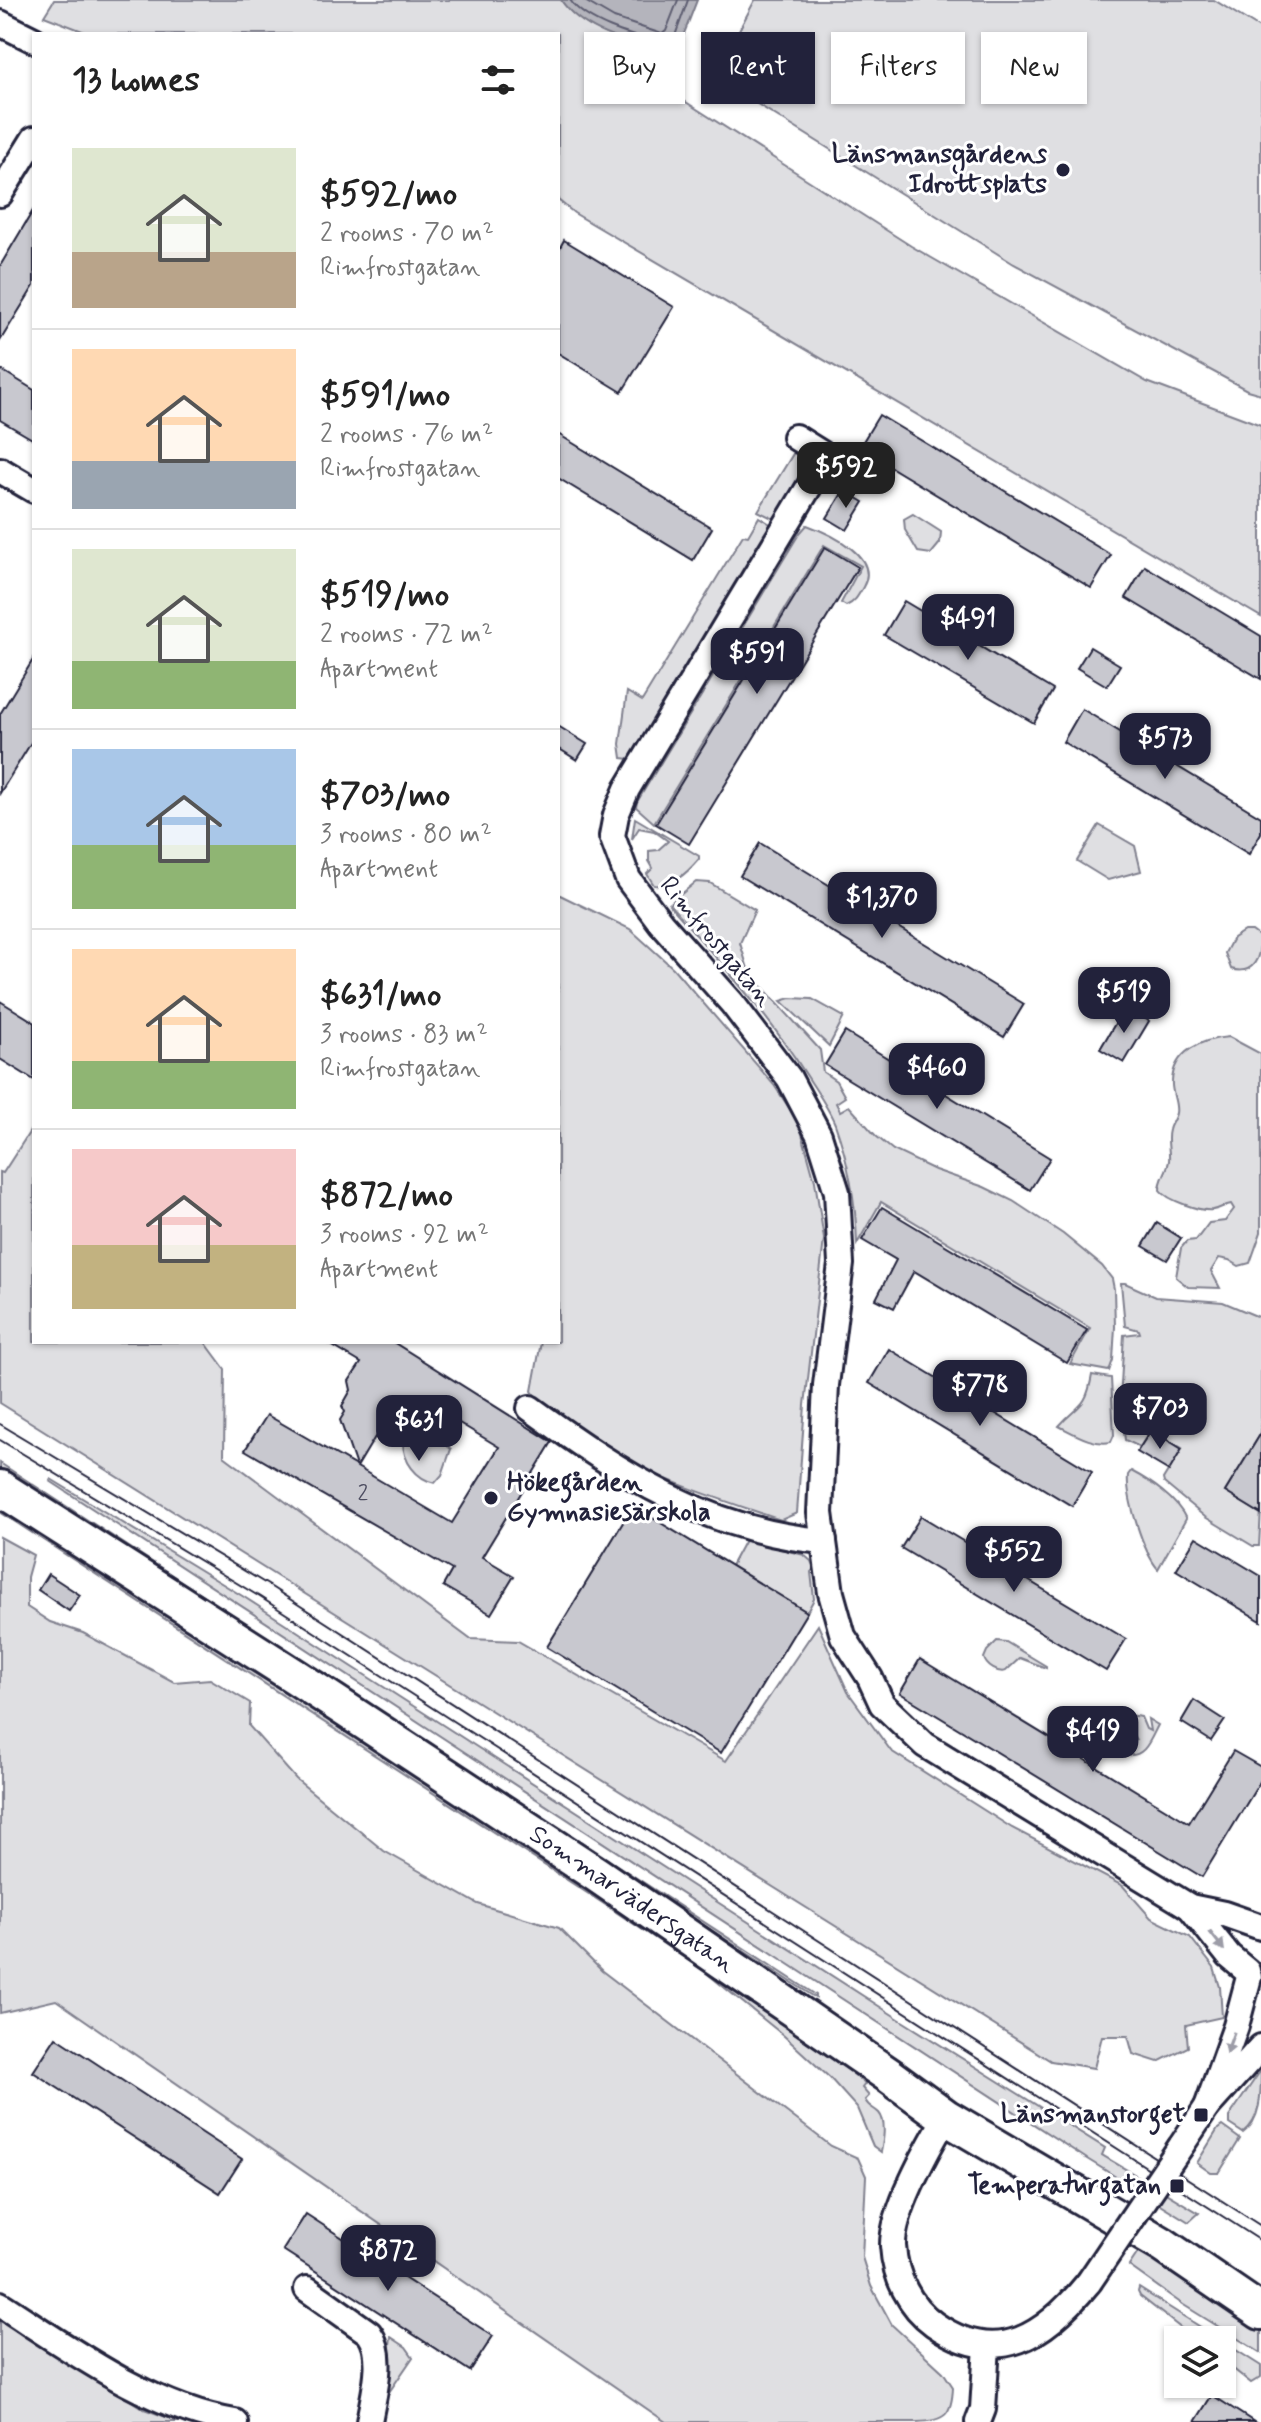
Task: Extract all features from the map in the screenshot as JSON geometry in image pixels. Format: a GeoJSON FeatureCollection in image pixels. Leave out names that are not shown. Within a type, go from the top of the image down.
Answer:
{"type":"FeatureCollection","features":[{"type":"Feature","properties":{"kind":"street"},"geometry":{"type":"LineString","coordinates":[[0,23],[32,39]]}},
{"type":"Feature","properties":{"kind":"street"},"geometry":{"type":"LineString","coordinates":[[0,194],[32,142]]}},
{"type":"Feature","properties":{"kind":"street","name":"Rimfrostgatan"},"geometry":{"type":"LineString","coordinates":[[795,437],[827,457],[627,789],[616,815],[612,836],[628,879],[661,923],[732,1003],[789,1078],[819,1135],[837,1192],[841,1264],[823,1425],[820,1513],[831,1593],[843,1636],[870,1678],[882,1704],[925,1745],[1190,1907],[1224,1914],[1261,1929]]}},
{"type":"Feature","properties":{"kind":"street"},"geometry":{"type":"LineString","coordinates":[[0,470],[32,489]]}},
{"type":"Feature","properties":{"kind":"street"},"geometry":{"type":"LineString","coordinates":[[530,1408],[598,1457],[670,1499],[745,1526],[799,1539],[824,1541]]}},
{"type":"Feature","properties":{"kind":"street","name":"Sommarvädersgatan"},"geometry":{"type":"LineString","coordinates":[[0,1488],[596,1874],[946,2117],[1163,2245],[1261,2312]]}},
{"type":"Feature","properties":{"kind":"street","name":"Rimfrostgatan"},"geometry":{"type":"LineString","coordinates":[[1190,1907],[1252,1980]]}},
{"type":"Feature","properties":{"kind":"street"},"geometry":{"type":"LineString","coordinates":[[1207,2107],[1252,1980],[1249,1947],[1261,1929]]}},
{"type":"Feature","properties":{"kind":"street"},"geometry":{"type":"LineString","coordinates":[[946,2117],[897,2220],[893,2244],[896,2267],[906,2295],[924,2316],[965,2342],[987,2346],[1020,2339],[1068,2308],[1089,2282],[1207,2107],[1261,2047]]}},
{"type":"Feature","properties":{"kind":"street"},"geometry":{"type":"LineString","coordinates":[[307,2289],[369,2333],[375,2342],[377,2359],[369,2422]]}},
{"type":"Feature","properties":{"kind":"street"},"geometry":{"type":"LineString","coordinates":[[0,2304],[131,2385],[219,2420],[235,2422]]}},
{"type":"Feature","properties":{"kind":"street"},"geometry":{"type":"LineString","coordinates":[[978,2422],[983,2409],[987,2346]]}},
{"type":"Feature","properties":{"kind":"shaded area"},"geometry":{"type":"Polygon","coordinates":[[[54,0],[561,0],[583,22],[601,32],[584,32],[584,104],[685,104],[685,101],[911,246],[1147,382],[1261,425],[1261,617],[574,213],[560,202],[560,32],[85,32],[44,16],[54,0]]]}},
{"type":"Feature","properties":{"kind":"shaded area","name":"Länsmansgårdens Idrottsplats"},"geometry":{"type":"Polygon","coordinates":[[[755,0],[1214,0],[1261,29],[1261,394],[1247,390],[1014,264],[757,104],[815,104],[815,32],[738,32],[755,0]]]}},
{"type":"Feature","properties":{"kind":"shaded area"},"geometry":{"type":"Polygon","coordinates":[[[796,449],[805,455],[805,468],[774,519],[758,511],[796,449]]]}},
{"type":"Feature","properties":{"kind":"shaded area"},"geometry":{"type":"Polygon","coordinates":[[[913,514],[941,532],[940,543],[931,554],[918,552],[905,530],[904,519],[913,514]]]}},
{"type":"Feature","properties":{"kind":"shaded area"},"geometry":{"type":"Polygon","coordinates":[[[759,517],[772,525],[630,759],[622,758],[620,744],[627,692],[642,701],[743,535],[748,536],[759,517]]]}},
{"type":"Feature","properties":{"kind":"shaded area"},"geometry":{"type":"Polygon","coordinates":[[[807,525],[840,541],[860,557],[867,576],[863,587],[852,603],[846,606],[841,603],[861,566],[824,545],[654,823],[636,807],[637,802],[807,525]]]}},
{"type":"Feature","properties":{"kind":"shaded area"},"geometry":{"type":"Polygon","coordinates":[[[635,818],[699,856],[699,859],[673,882],[654,885],[647,874],[653,868],[649,851],[658,850],[668,841],[654,831],[639,828],[632,839],[635,818]]]}},
{"type":"Feature","properties":{"kind":"shaded area"},"geometry":{"type":"Polygon","coordinates":[[[1099,825],[1135,846],[1141,871],[1108,880],[1077,861],[1099,825]]]}},
{"type":"Feature","properties":{"kind":"shaded area"},"geometry":{"type":"Polygon","coordinates":[[[696,882],[710,883],[755,910],[740,943],[749,972],[820,1050],[823,1072],[836,1081],[845,1097],[836,1103],[840,1111],[849,1106],[893,1150],[1013,1201],[1063,1234],[1102,1266],[1112,1279],[1114,1289],[1113,1360],[1109,1371],[1070,1364],[1090,1328],[881,1202],[857,1244],[848,1169],[829,1112],[792,1053],[759,1009],[669,904],[696,882]]]}},
{"type":"Feature","properties":{"kind":"shaded area"},"geometry":{"type":"Polygon","coordinates":[[[560,895],[630,929],[673,968],[774,1085],[799,1123],[815,1181],[824,1239],[805,1405],[797,1513],[781,1520],[647,1471],[597,1444],[556,1416],[532,1391],[541,1344],[560,1344],[560,895]]]}},
{"type":"Feature","properties":{"kind":"shaded area"},"geometry":{"type":"Polygon","coordinates":[[[1244,931],[1252,931],[1260,937],[1257,958],[1245,970],[1231,969],[1225,953],[1233,938],[1244,931]]]}},
{"type":"Feature","properties":{"kind":"shaded area"},"geometry":{"type":"Polygon","coordinates":[[[812,999],[844,1017],[829,1046],[781,1001],[812,999]]]}},
{"type":"Feature","properties":{"kind":"shaded area"},"geometry":{"type":"Polygon","coordinates":[[[1229,1037],[1261,1054],[1261,1232],[1250,1263],[1239,1266],[1219,1258],[1211,1271],[1220,1288],[1188,1287],[1176,1277],[1181,1248],[1187,1241],[1196,1240],[1209,1223],[1225,1221],[1234,1209],[1231,1204],[1213,1210],[1193,1207],[1170,1198],[1160,1190],[1169,1161],[1168,1134],[1176,1113],[1172,1086],[1174,1071],[1183,1055],[1199,1044],[1229,1037]]]}},
{"type":"Feature","properties":{"kind":"shaded area"},"geometry":{"type":"Polygon","coordinates":[[[32,1128],[32,1344],[206,1344],[225,1369],[224,1456],[470,1639],[518,1641],[726,1761],[818,1625],[848,1692],[891,1751],[1012,1828],[1123,1886],[1151,1918],[1190,1937],[1214,1968],[1220,1987],[1222,2017],[1186,2025],[1188,2047],[1158,2062],[1133,2054],[1128,2036],[1102,2036],[1094,2068],[1051,2061],[0,1403],[0,1172],[3,1173],[32,1128]]]}},
{"type":"Feature","properties":{"kind":"shaded area"},"geometry":{"type":"Polygon","coordinates":[[[1121,1283],[1156,1297],[1223,1302],[1261,1318],[1261,1433],[1225,1492],[1258,1512],[1261,1509],[1259,1546],[1253,1546],[1205,1517],[1164,1483],[1163,1479],[1182,1448],[1151,1430],[1140,1447],[1125,1440],[1120,1401],[1124,1335],[1140,1333],[1125,1326],[1121,1283]]]}},
{"type":"Feature","properties":{"kind":"shaded area"},"geometry":{"type":"Polygon","coordinates":[[[1092,1375],[1111,1378],[1114,1435],[1111,1442],[1091,1441],[1059,1426],[1084,1401],[1092,1375]]]}},
{"type":"Feature","properties":{"kind":"shaded area"},"geometry":{"type":"Polygon","coordinates":[[[412,1430],[451,1449],[442,1475],[435,1483],[422,1478],[405,1456],[403,1442],[412,1430]]]}},
{"type":"Feature","properties":{"kind":"shaded area"},"geometry":{"type":"Polygon","coordinates":[[[0,1463],[816,1995],[816,1998],[0,1468],[0,1463]]]}},
{"type":"Feature","properties":{"kind":"shaded area"},"geometry":{"type":"Polygon","coordinates":[[[1131,1471],[1170,1498],[1186,1519],[1158,1569],[1141,1538],[1133,1510],[1128,1485],[1131,1471]]]}},
{"type":"Feature","properties":{"kind":"shaded area"},"geometry":{"type":"Polygon","coordinates":[[[51,1479],[244,1597],[1105,2148],[1102,2155],[1199,2213],[1189,2222],[1087,2159],[51,1479]]]}},
{"type":"Feature","properties":{"kind":"shaded area"},"geometry":{"type":"Polygon","coordinates":[[[0,1500],[545,1853],[825,2050],[865,2084],[862,2088],[869,2096],[865,2100],[883,2121],[881,2152],[873,2146],[857,2108],[830,2078],[704,1971],[0,1512],[0,1500]]]}},
{"type":"Feature","properties":{"kind":"shaded area"},"geometry":{"type":"Polygon","coordinates":[[[0,1537],[33,1555],[27,1577],[27,1607],[50,1622],[83,1633],[174,1682],[210,1679],[250,1703],[249,1726],[296,1779],[384,1851],[478,1904],[559,1928],[602,1971],[831,2146],[858,2158],[866,2176],[862,2257],[871,2286],[892,2325],[943,2372],[953,2387],[951,2404],[945,2415],[917,2422],[666,2422],[56,2000],[0,2013],[0,1537]]]}},
{"type":"Feature","properties":{"kind":"shaded area"},"geometry":{"type":"Polygon","coordinates":[[[745,1540],[804,1555],[811,1561],[814,1599],[807,1612],[731,1566],[745,1540]]]}},
{"type":"Feature","properties":{"kind":"shaded area"},"geometry":{"type":"Polygon","coordinates":[[[997,1641],[1006,1642],[1046,1668],[1020,1658],[1006,1671],[993,1669],[984,1658],[997,1641]]]}},
{"type":"Feature","properties":{"kind":"shaded area"},"geometry":{"type":"Polygon","coordinates":[[[1128,1715],[1141,1717],[1150,1731],[1148,1719],[1158,1725],[1146,1747],[1133,1755],[1126,1755],[1128,1747],[1136,1740],[1126,1730],[1128,1715]]]}},
{"type":"Feature","properties":{"kind":"shaded area"},"geometry":{"type":"Polygon","coordinates":[[[1261,2070],[1257,2114],[1243,2133],[1229,2124],[1229,2117],[1261,2070]]]}},
{"type":"Feature","properties":{"kind":"shaded area"},"geometry":{"type":"Polygon","coordinates":[[[1222,2126],[1240,2139],[1219,2173],[1211,2173],[1197,2163],[1222,2126]]]}},
{"type":"Feature","properties":{"kind":"shaded area"},"geometry":{"type":"Polygon","coordinates":[[[1141,2248],[1172,2266],[1261,2329],[1261,2353],[1236,2337],[1236,2326],[1217,2326],[1129,2266],[1141,2248]]]}},
{"type":"Feature","properties":{"kind":"shaded area"},"geometry":{"type":"Polygon","coordinates":[[[1139,2288],[1199,2326],[1178,2326],[1138,2292],[1139,2288]]]}},
{"type":"Feature","properties":{"kind":"shaded area"},"geometry":{"type":"Polygon","coordinates":[[[0,2317],[144,2409],[180,2422],[0,2422],[0,2317]]]}},
{"type":"Feature","properties":{"kind":"shaded area"},"geometry":{"type":"Polygon","coordinates":[[[391,2337],[406,2347],[413,2357],[383,2401],[391,2337]]]}},
{"type":"Feature","properties":{"kind":"shaded area"},"geometry":{"type":"Polygon","coordinates":[[[1236,2350],[1261,2366],[1261,2377],[1251,2383],[1236,2371],[1236,2350]]]}},
{"type":"Feature","properties":{"kind":"water"},"geometry":{"type":"Polygon","coordinates":[[[561,0],[697,0],[685,32],[601,32],[571,12],[561,0]]]}},
{"type":"Feature","properties":{"kind":"building"},"geometry":{"type":"Polygon","coordinates":[[[32,212],[32,289],[0,341],[0,266],[32,212]]]}},
{"type":"Feature","properties":{"kind":"building"},"geometry":{"type":"Polygon","coordinates":[[[564,240],[674,307],[622,392],[560,354],[560,247],[564,240]]]}},
{"type":"Feature","properties":{"kind":"building"},"geometry":{"type":"Polygon","coordinates":[[[0,369],[32,389],[32,439],[0,420],[0,369]]]}},
{"type":"Feature","properties":{"kind":"building"},"geometry":{"type":"Polygon","coordinates":[[[879,415],[1111,555],[1091,588],[859,448],[879,415]]]}},
{"type":"Feature","properties":{"kind":"building"},"geometry":{"type":"Polygon","coordinates":[[[560,435],[712,528],[693,560],[560,479],[560,435]]]}},
{"type":"Feature","properties":{"kind":"building"},"geometry":{"type":"Polygon","coordinates":[[[844,490],[864,502],[847,530],[827,518],[844,490]]]}},
{"type":"Feature","properties":{"kind":"building"},"geometry":{"type":"Polygon","coordinates":[[[825,547],[858,567],[689,844],[656,824],[825,547]]]}},
{"type":"Feature","properties":{"kind":"building"},"geometry":{"type":"Polygon","coordinates":[[[1145,566],[1261,636],[1261,679],[1126,598],[1145,566]]]}},
{"type":"Feature","properties":{"kind":"building"},"geometry":{"type":"Polygon","coordinates":[[[904,601],[1053,690],[1034,723],[884,635],[904,601]]]}},
{"type":"Feature","properties":{"kind":"building"},"geometry":{"type":"Polygon","coordinates":[[[1090,647],[1120,665],[1107,686],[1077,668],[1090,647]]]}},
{"type":"Feature","properties":{"kind":"building"},"geometry":{"type":"Polygon","coordinates":[[[32,661],[32,741],[0,793],[0,714],[32,661]]]}},
{"type":"Feature","properties":{"kind":"building"},"geometry":{"type":"Polygon","coordinates":[[[1082,709],[1261,817],[1261,833],[1249,854],[1063,742],[1082,709]]]}},
{"type":"Feature","properties":{"kind":"building"},"geometry":{"type":"Polygon","coordinates":[[[560,727],[587,744],[577,760],[560,749],[560,727]]]}},
{"type":"Feature","properties":{"kind":"building"},"geometry":{"type":"Polygon","coordinates":[[[760,843],[1024,1004],[1004,1037],[740,876],[760,843]]]}},
{"type":"Feature","properties":{"kind":"building"},"geometry":{"type":"Polygon","coordinates":[[[0,1001],[32,1021],[32,1079],[0,1059],[0,1001]]]}},
{"type":"Feature","properties":{"kind":"building"},"geometry":{"type":"Polygon","coordinates":[[[1125,1007],[1149,1021],[1124,1063],[1100,1049],[1125,1007]]]}},
{"type":"Feature","properties":{"kind":"building"},"geometry":{"type":"Polygon","coordinates":[[[845,1032],[1050,1158],[1030,1190],[825,1065],[845,1032]]]}},
{"type":"Feature","properties":{"kind":"building"},"geometry":{"type":"Polygon","coordinates":[[[882,1207],[1087,1330],[1067,1363],[914,1271],[894,1308],[876,1299],[896,1260],[862,1240],[882,1207]]]}},
{"type":"Feature","properties":{"kind":"building"},"geometry":{"type":"Polygon","coordinates":[[[1157,1223],[1181,1238],[1167,1260],[1143,1246],[1157,1223]]]}},
{"type":"Feature","properties":{"kind":"building"},"geometry":{"type":"Polygon","coordinates":[[[329,1344],[396,1344],[552,1442],[482,1557],[514,1576],[491,1614],[443,1586],[452,1570],[245,1450],[267,1415],[356,1466],[340,1420],[345,1412],[342,1406],[351,1390],[349,1381],[361,1363],[329,1344]],[[416,1397],[388,1444],[375,1437],[357,1467],[452,1523],[499,1447],[416,1397]]]}},
{"type":"Feature","properties":{"kind":"building"},"geometry":{"type":"Polygon","coordinates":[[[889,1349],[1092,1472],[1072,1506],[869,1383],[889,1349]]]}},
{"type":"Feature","properties":{"kind":"building"},"geometry":{"type":"Polygon","coordinates":[[[1151,1430],[1182,1449],[1169,1471],[1137,1452],[1151,1430]]]}},
{"type":"Feature","properties":{"kind":"building"},"geometry":{"type":"Polygon","coordinates":[[[1261,1433],[1261,1514],[1225,1492],[1261,1433]]]}},
{"type":"Feature","properties":{"kind":"building"},"geometry":{"type":"Polygon","coordinates":[[[633,1506],[807,1612],[721,1753],[547,1647],[633,1506]]]}},
{"type":"Feature","properties":{"kind":"building"},"geometry":{"type":"Polygon","coordinates":[[[921,1516],[1126,1639],[1106,1671],[901,1548],[921,1516]]]}},
{"type":"Feature","properties":{"kind":"building"},"geometry":{"type":"Polygon","coordinates":[[[1196,1537],[1261,1576],[1261,1621],[1176,1570],[1196,1537]]]}},
{"type":"Feature","properties":{"kind":"building"},"geometry":{"type":"Polygon","coordinates":[[[48,1574],[80,1595],[69,1611],[38,1590],[48,1574]]]}},
{"type":"Feature","properties":{"kind":"building"},"geometry":{"type":"Polygon","coordinates":[[[920,1659],[1189,1823],[1233,1751],[1261,1767],[1261,1780],[1202,1877],[900,1693],[920,1659]]]}},
{"type":"Feature","properties":{"kind":"building"},"geometry":{"type":"Polygon","coordinates":[[[1194,1700],[1225,1720],[1211,1741],[1181,1722],[1194,1700]]]}},
{"type":"Feature","properties":{"kind":"building"},"geometry":{"type":"Polygon","coordinates":[[[56,2037],[242,2159],[220,2193],[33,2072],[56,2037]]]}},
{"type":"Feature","properties":{"kind":"building"},"geometry":{"type":"Polygon","coordinates":[[[306,2214],[493,2336],[470,2371],[283,2250],[306,2214]]]}},
{"type":"Feature","properties":{"kind":"building"},"geometry":{"type":"Polygon","coordinates":[[[1210,2398],[1217,2398],[1254,2422],[1195,2422],[1210,2398]]]}},
{"type":"Feature","properties":{"kind":"tram line"},"geometry":{"type":"LineString","coordinates":[[0,1424],[268,1585],[1261,2226]]}},
{"type":"Feature","properties":{"kind":"tram line"},"geometry":{"type":"LineString","coordinates":[[0,1440],[260,1597],[1261,2241]]}},
{"type":"Feature","properties":{"kind":"place","name":"Länsmansgårdens Idrottsplats"},"geometry":{"type":"Point","coordinates":[1063,170]}},
{"type":"Feature","properties":{"kind":"place","name":"Hökegården Gymnasiesärskola"},"geometry":{"type":"Point","coordinates":[491,1498]}},
{"type":"Feature","properties":{"kind":"place","name":"Länsmanstorget"},"geometry":{"type":"Point","coordinates":[1201,2115]}},
{"type":"Feature","properties":{"kind":"place","name":"Temperaturgatan"},"geometry":{"type":"Point","coordinates":[1177,2186]}}]}
